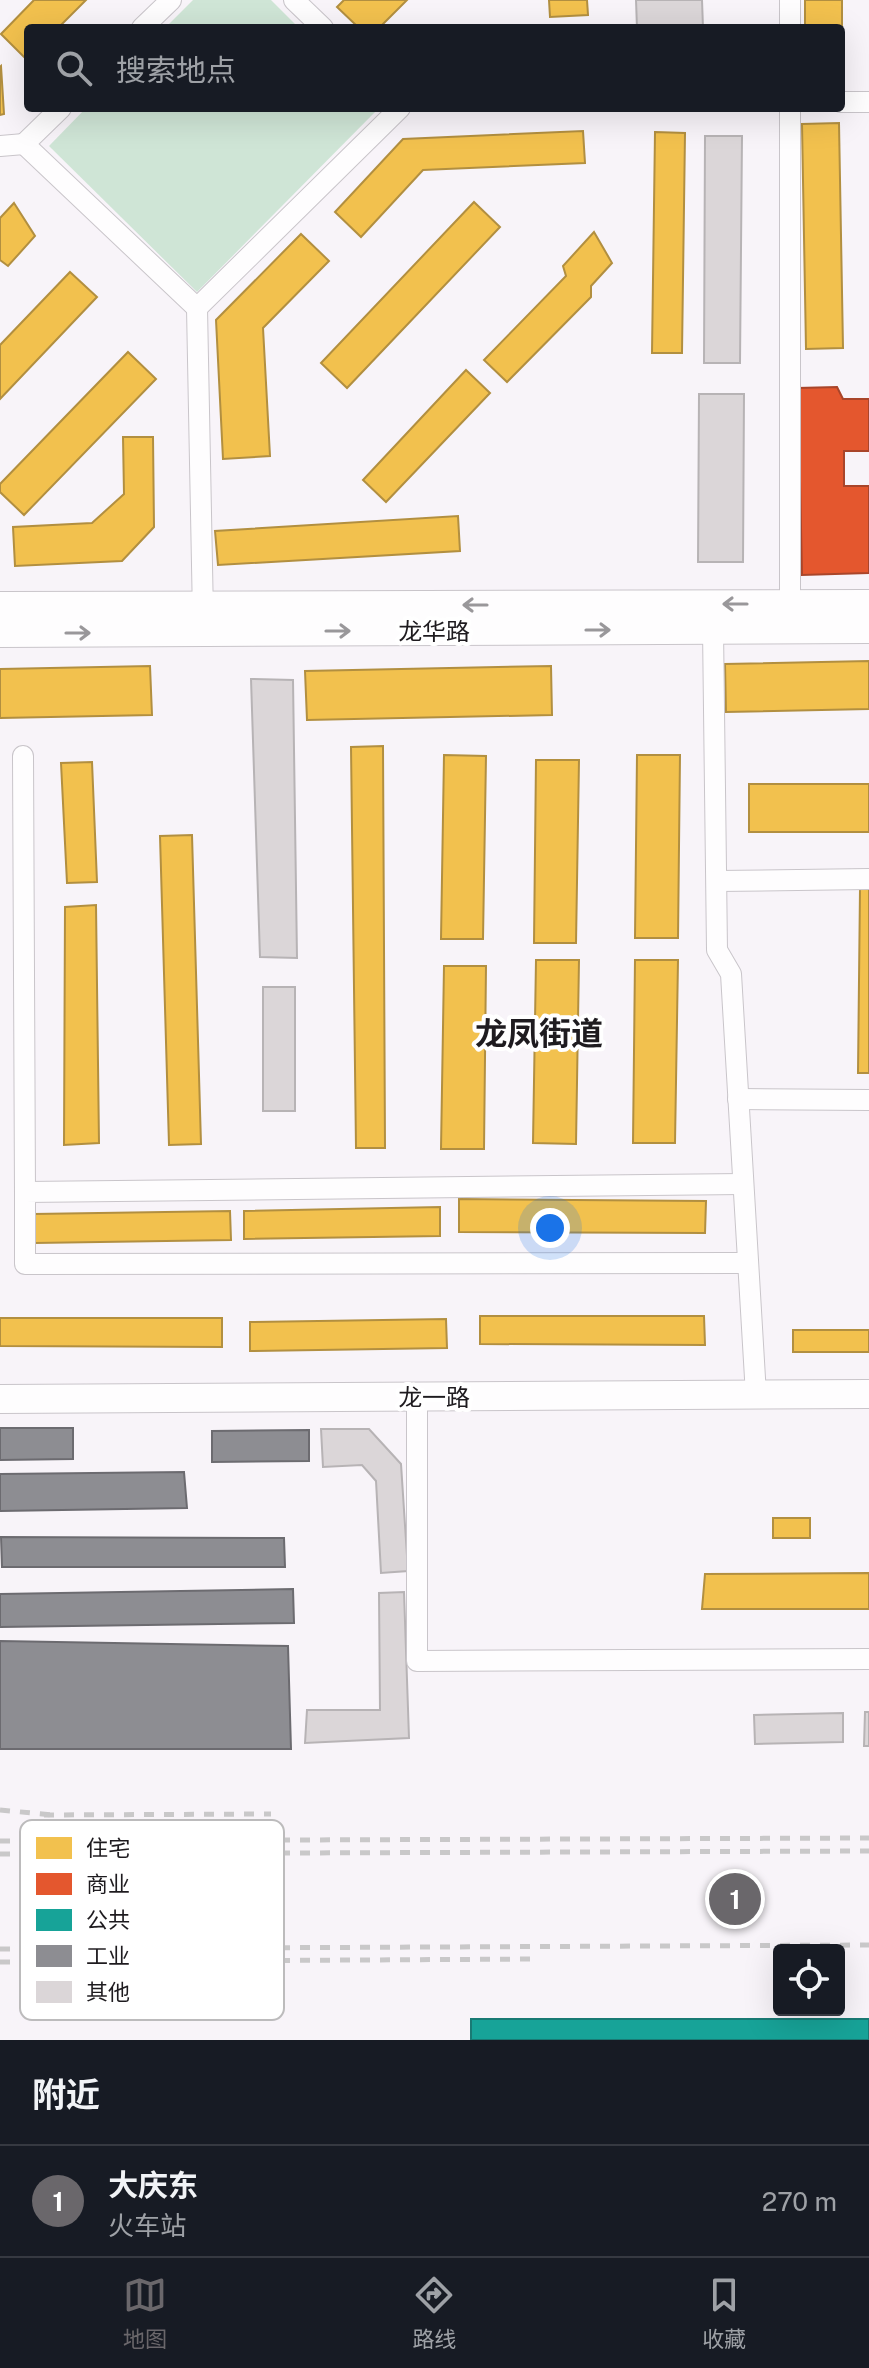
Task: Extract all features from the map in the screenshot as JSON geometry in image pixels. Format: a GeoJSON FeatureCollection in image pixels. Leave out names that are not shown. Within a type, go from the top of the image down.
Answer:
{"type":"FeatureCollection","features":[{"type":"Feature","properties":{"kind":"main road"},"geometry":{"type":"LineString","coordinates":[[0,606],[203,618],[790,616],[869,604]]}},
{"type":"Feature","properties":{"kind":"main road","name":"龙华路"},"geometry":{"type":"LineString","coordinates":[[0,633],[203,618],[713,629],[790,616],[869,629]]}},
{"type":"Feature","properties":{"kind":"main road","name":"龙一路"},"geometry":{"type":"LineString","coordinates":[[0,1399],[869,1394]]}},
{"type":"Feature","properties":{"kind":"street"},"geometry":{"type":"LineString","coordinates":[[146,24],[171,0]]}},
{"type":"Feature","properties":{"kind":"street"},"geometry":{"type":"LineString","coordinates":[[294,0],[319,24]]}},
{"type":"Feature","properties":{"kind":"street"},"geometry":{"type":"LineString","coordinates":[[790,0],[790,24]]}},
{"type":"Feature","properties":{"kind":"street"},"geometry":{"type":"LineString","coordinates":[[845,102],[869,102]]}},
{"type":"Feature","properties":{"kind":"street"},"geometry":{"type":"LineString","coordinates":[[0,146],[24,144],[57,112]]}},
{"type":"Feature","properties":{"kind":"street"},"geometry":{"type":"LineString","coordinates":[[197,308],[396,112]]}},
{"type":"Feature","properties":{"kind":"street"},"geometry":{"type":"LineString","coordinates":[[790,112],[790,616]]}},
{"type":"Feature","properties":{"kind":"street"},"geometry":{"type":"LineString","coordinates":[[24,144],[197,308],[203,618]]}},
{"type":"Feature","properties":{"kind":"street"},"geometry":{"type":"LineString","coordinates":[[713,629],[717,950],[731,974],[756,1395]]}},
{"type":"Feature","properties":{"kind":"street"},"geometry":{"type":"LineString","coordinates":[[23,756],[25,1264],[748,1263]]}},
{"type":"Feature","properties":{"kind":"street"},"geometry":{"type":"LineString","coordinates":[[717,881],[869,879]]}},
{"type":"Feature","properties":{"kind":"street"},"geometry":{"type":"LineString","coordinates":[[738,1099],[869,1100]]}},
{"type":"Feature","properties":{"kind":"street"},"geometry":{"type":"LineString","coordinates":[[25,1192],[743,1184]]}},
{"type":"Feature","properties":{"kind":"street"},"geometry":{"type":"LineString","coordinates":[[417,1397],[417,1661],[869,1659]]}},
{"type":"Feature","properties":{"kind":"green space"},"geometry":{"type":"Polygon","coordinates":[[[193,0],[271,0],[295,24],[169,24],[193,0]]]}},
{"type":"Feature","properties":{"kind":"green space"},"geometry":{"type":"Polygon","coordinates":[[[82,112],[375,112],[197,292],[49,146],[82,112]]]}},
{"type":"Feature","properties":{"kind":"building: 住宅"},"geometry":{"type":"Polygon","coordinates":[[[34,0],[86,0],[62,24],[24,24],[24,57],[1,34],[34,0]]]}},
{"type":"Feature","properties":{"kind":"building: 住宅"},"geometry":{"type":"Polygon","coordinates":[[[344,0],[407,0],[383,24],[355,24],[337,7],[344,0]]]}},
{"type":"Feature","properties":{"kind":"building: 住宅"},"geometry":{"type":"Polygon","coordinates":[[[549,0],[587,0],[588,15],[550,17],[549,0]]]}},
{"type":"Feature","properties":{"kind":"building: 住宅"},"geometry":{"type":"Polygon","coordinates":[[[805,0],[842,0],[842,24],[805,24],[805,0]]]}},
{"type":"Feature","properties":{"kind":"building: 住宅"},"geometry":{"type":"Polygon","coordinates":[[[0,67],[4,114],[0,115],[0,67]]]}},
{"type":"Feature","properties":{"kind":"building: 住宅"},"geometry":{"type":"Polygon","coordinates":[[[839,123],[843,348],[806,349],[802,124],[839,123]]]}},
{"type":"Feature","properties":{"kind":"building: 住宅"},"geometry":{"type":"Polygon","coordinates":[[[583,131],[585,163],[423,170],[361,237],[335,212],[403,139],[583,131]]]}},
{"type":"Feature","properties":{"kind":"building: 住宅"},"geometry":{"type":"Polygon","coordinates":[[[655,132],[685,133],[682,353],[652,353],[655,132]]]}},
{"type":"Feature","properties":{"kind":"building: 住宅"},"geometry":{"type":"Polygon","coordinates":[[[474,202],[500,227],[347,388],[321,363],[474,202]]]}},
{"type":"Feature","properties":{"kind":"building: 住宅"},"geometry":{"type":"Polygon","coordinates":[[[14,203],[35,236],[8,266],[0,260],[0,218],[14,203]]]}},
{"type":"Feature","properties":{"kind":"building: 住宅"},"geometry":{"type":"Polygon","coordinates":[[[594,232],[612,263],[591,286],[591,297],[507,382],[484,360],[566,276],[563,266],[594,232]]]}},
{"type":"Feature","properties":{"kind":"building: 住宅"},"geometry":{"type":"Polygon","coordinates":[[[301,234],[329,261],[263,328],[270,456],[223,459],[216,320],[301,234]]]}},
{"type":"Feature","properties":{"kind":"building: 住宅"},"geometry":{"type":"Polygon","coordinates":[[[70,272],[97,297],[0,399],[0,345],[70,272]]]}},
{"type":"Feature","properties":{"kind":"building: 住宅"},"geometry":{"type":"Polygon","coordinates":[[[128,352],[156,379],[24,515],[0,492],[0,484],[128,352]]]}},
{"type":"Feature","properties":{"kind":"building: 住宅"},"geometry":{"type":"Polygon","coordinates":[[[466,370],[490,393],[386,502],[363,480],[466,370]]]}},
{"type":"Feature","properties":{"kind":"building: 住宅"},"geometry":{"type":"Polygon","coordinates":[[[123,437],[153,437],[154,527],[122,561],[15,566],[13,527],[92,523],[124,494],[123,437]]]}},
{"type":"Feature","properties":{"kind":"building: 住宅"},"geometry":{"type":"Polygon","coordinates":[[[458,516],[460,551],[218,565],[215,531],[458,516]]]}},
{"type":"Feature","properties":{"kind":"building: 住宅"},"geometry":{"type":"Polygon","coordinates":[[[869,661],[869,709],[726,712],[725,664],[869,661]]]}},
{"type":"Feature","properties":{"kind":"building: 住宅"},"geometry":{"type":"Polygon","coordinates":[[[150,666],[152,715],[0,718],[0,669],[150,666]]]}},
{"type":"Feature","properties":{"kind":"building: 住宅"},"geometry":{"type":"Polygon","coordinates":[[[551,666],[552,715],[307,720],[305,671],[551,666]]]}},
{"type":"Feature","properties":{"kind":"building: 住宅"},"geometry":{"type":"Polygon","coordinates":[[[383,746],[385,1148],[356,1148],[351,747],[383,746]]]}},
{"type":"Feature","properties":{"kind":"building: 住宅"},"geometry":{"type":"Polygon","coordinates":[[[444,755],[486,756],[483,939],[441,939],[444,755]]]}},
{"type":"Feature","properties":{"kind":"building: 住宅"},"geometry":{"type":"Polygon","coordinates":[[[637,755],[680,755],[678,938],[635,938],[637,755]]]}},
{"type":"Feature","properties":{"kind":"building: 住宅"},"geometry":{"type":"Polygon","coordinates":[[[536,760],[579,760],[576,943],[534,943],[536,760]]]}},
{"type":"Feature","properties":{"kind":"building: 住宅"},"geometry":{"type":"Polygon","coordinates":[[[92,762],[97,882],[67,883],[61,763],[92,762]]]}},
{"type":"Feature","properties":{"kind":"building: 住宅"},"geometry":{"type":"Polygon","coordinates":[[[749,784],[869,784],[869,832],[749,832],[749,784]]]}},
{"type":"Feature","properties":{"kind":"building: 住宅"},"geometry":{"type":"Polygon","coordinates":[[[192,835],[201,1144],[169,1145],[160,836],[192,835]]]}},
{"type":"Feature","properties":{"kind":"building: 住宅"},"geometry":{"type":"Polygon","coordinates":[[[860,889],[869,889],[869,1073],[858,1073],[860,889]]]}},
{"type":"Feature","properties":{"kind":"building: 住宅"},"geometry":{"type":"Polygon","coordinates":[[[96,905],[99,1143],[64,1145],[65,907],[96,905]]]}},
{"type":"Feature","properties":{"kind":"building: 住宅"},"geometry":{"type":"Polygon","coordinates":[[[536,960],[579,960],[576,1144],[533,1143],[536,960]]]}},
{"type":"Feature","properties":{"kind":"building: 住宅"},"geometry":{"type":"Polygon","coordinates":[[[635,960],[678,960],[675,1143],[633,1143],[635,960]]]}},
{"type":"Feature","properties":{"kind":"building: 住宅"},"geometry":{"type":"Polygon","coordinates":[[[444,966],[486,966],[484,1149],[441,1149],[444,966]]]}},
{"type":"Feature","properties":{"kind":"building: 住宅"},"geometry":{"type":"Polygon","coordinates":[[[459,1199],[706,1201],[705,1233],[459,1232],[459,1199]]]}},
{"type":"Feature","properties":{"kind":"building: 住宅"},"geometry":{"type":"Polygon","coordinates":[[[440,1207],[440,1236],[244,1239],[244,1211],[440,1207]]]}},
{"type":"Feature","properties":{"kind":"building: 住宅"},"geometry":{"type":"Polygon","coordinates":[[[230,1211],[231,1240],[35,1243],[34,1214],[230,1211]]]}},
{"type":"Feature","properties":{"kind":"building: 住宅"},"geometry":{"type":"Polygon","coordinates":[[[480,1316],[704,1316],[705,1345],[480,1344],[480,1316]]]}},
{"type":"Feature","properties":{"kind":"building: 住宅"},"geometry":{"type":"Polygon","coordinates":[[[0,1318],[222,1318],[222,1347],[0,1346],[0,1318]]]}},
{"type":"Feature","properties":{"kind":"building: 住宅"},"geometry":{"type":"Polygon","coordinates":[[[446,1319],[447,1348],[250,1351],[250,1322],[446,1319]]]}},
{"type":"Feature","properties":{"kind":"building: 住宅"},"geometry":{"type":"Polygon","coordinates":[[[793,1330],[869,1330],[869,1352],[793,1352],[793,1330]]]}},
{"type":"Feature","properties":{"kind":"building: 住宅"},"geometry":{"type":"Polygon","coordinates":[[[773,1518],[810,1518],[810,1538],[773,1538],[773,1518]]]}},
{"type":"Feature","properties":{"kind":"building: 住宅"},"geometry":{"type":"Polygon","coordinates":[[[869,1573],[869,1609],[702,1609],[705,1574],[869,1573]]]}},
{"type":"Feature","properties":{"kind":"building: 商业"},"geometry":{"type":"Polygon","coordinates":[[[837,387],[843,399],[869,399],[869,451],[844,451],[844,486],[869,486],[869,573],[802,575],[798,388],[837,387]]]}},
{"type":"Feature","properties":{"kind":"building: 公共"},"geometry":{"type":"Polygon","coordinates":[[[471,2019],[869,2019],[869,2040],[471,2040],[471,2019]]]}},
{"type":"Feature","properties":{"kind":"building: 工业"},"geometry":{"type":"Polygon","coordinates":[[[0,1428],[73,1428],[73,1459],[0,1460],[0,1428]]]}},
{"type":"Feature","properties":{"kind":"building: 工业"},"geometry":{"type":"Polygon","coordinates":[[[309,1430],[309,1461],[212,1462],[212,1431],[309,1430]]]}},
{"type":"Feature","properties":{"kind":"building: 工业"},"geometry":{"type":"Polygon","coordinates":[[[184,1472],[187,1508],[0,1511],[0,1474],[184,1472]]]}},
{"type":"Feature","properties":{"kind":"building: 工业"},"geometry":{"type":"Polygon","coordinates":[[[1,1537],[284,1538],[285,1567],[2,1567],[1,1537]]]}},
{"type":"Feature","properties":{"kind":"building: 工业"},"geometry":{"type":"Polygon","coordinates":[[[293,1589],[294,1623],[0,1627],[0,1594],[293,1589]]]}},
{"type":"Feature","properties":{"kind":"building: 工业"},"geometry":{"type":"Polygon","coordinates":[[[0,1641],[288,1646],[291,1749],[0,1749],[0,1641]]]}},
{"type":"Feature","properties":{"kind":"building: 其他"},"geometry":{"type":"Polygon","coordinates":[[[636,0],[702,0],[703,24],[637,24],[636,0]]]}},
{"type":"Feature","properties":{"kind":"building: 其他"},"geometry":{"type":"Polygon","coordinates":[[[705,136],[742,136],[740,363],[704,363],[705,136]]]}},
{"type":"Feature","properties":{"kind":"building: 其他"},"geometry":{"type":"Polygon","coordinates":[[[699,394],[744,394],[743,562],[698,562],[699,394]]]}},
{"type":"Feature","properties":{"kind":"building: 其他"},"geometry":{"type":"Polygon","coordinates":[[[251,679],[293,680],[297,958],[260,957],[251,679]]]}},
{"type":"Feature","properties":{"kind":"building: 其他"},"geometry":{"type":"Polygon","coordinates":[[[263,987],[295,987],[295,1111],[263,1111],[263,987]]]}},
{"type":"Feature","properties":{"kind":"building: 其他"},"geometry":{"type":"Polygon","coordinates":[[[321,1429],[369,1429],[401,1464],[408,1571],[381,1573],[376,1481],[362,1465],[323,1467],[321,1429]]]}},
{"type":"Feature","properties":{"kind":"building: 其他"},"geometry":{"type":"Polygon","coordinates":[[[404,1592],[409,1738],[305,1743],[307,1710],[380,1710],[379,1593],[404,1592]]]}},
{"type":"Feature","properties":{"kind":"building: 其他"},"geometry":{"type":"Polygon","coordinates":[[[865,1712],[869,1712],[869,1746],[864,1746],[865,1712]]]}},
{"type":"Feature","properties":{"kind":"building: 其他"},"geometry":{"type":"Polygon","coordinates":[[[843,1713],[843,1742],[755,1744],[754,1715],[843,1713]]]}},
{"type":"Feature","properties":{"kind":"railway"},"geometry":{"type":"LineString","coordinates":[[0,1810],[53,1815]]}},
{"type":"Feature","properties":{"kind":"railway"},"geometry":{"type":"LineString","coordinates":[[44,1815],[271,1814]]}},
{"type":"Feature","properties":{"kind":"railway"},"geometry":{"type":"LineString","coordinates":[[284,1840],[869,1838]]}},
{"type":"Feature","properties":{"kind":"railway"},"geometry":{"type":"LineString","coordinates":[[0,1841],[20,1841]]}},
{"type":"Feature","properties":{"kind":"railway"},"geometry":{"type":"LineString","coordinates":[[284,1853],[869,1851]]}},
{"type":"Feature","properties":{"kind":"railway"},"geometry":{"type":"LineString","coordinates":[[0,1854],[20,1854]]}},
{"type":"Feature","properties":{"kind":"railway"},"geometry":{"type":"LineString","coordinates":[[284,1948],[869,1945]]}},
{"type":"Feature","properties":{"kind":"railway"},"geometry":{"type":"LineString","coordinates":[[0,1949],[20,1949]]}},
{"type":"Feature","properties":{"kind":"railway"},"geometry":{"type":"LineString","coordinates":[[284,1960],[540,1959]]}},
{"type":"Feature","properties":{"kind":"railway"},"geometry":{"type":"LineString","coordinates":[[0,1962],[20,1962]]}},
{"type":"Feature","properties":{"kind":"place","name":"大庆东"},"geometry":{"type":"Point","coordinates":[735,1899]}},
{"type":"Feature","properties":{"kind":"district","name":"龙凤街道"},"geometry":{"type":"Point","coordinates":[539,1033]}}]}
